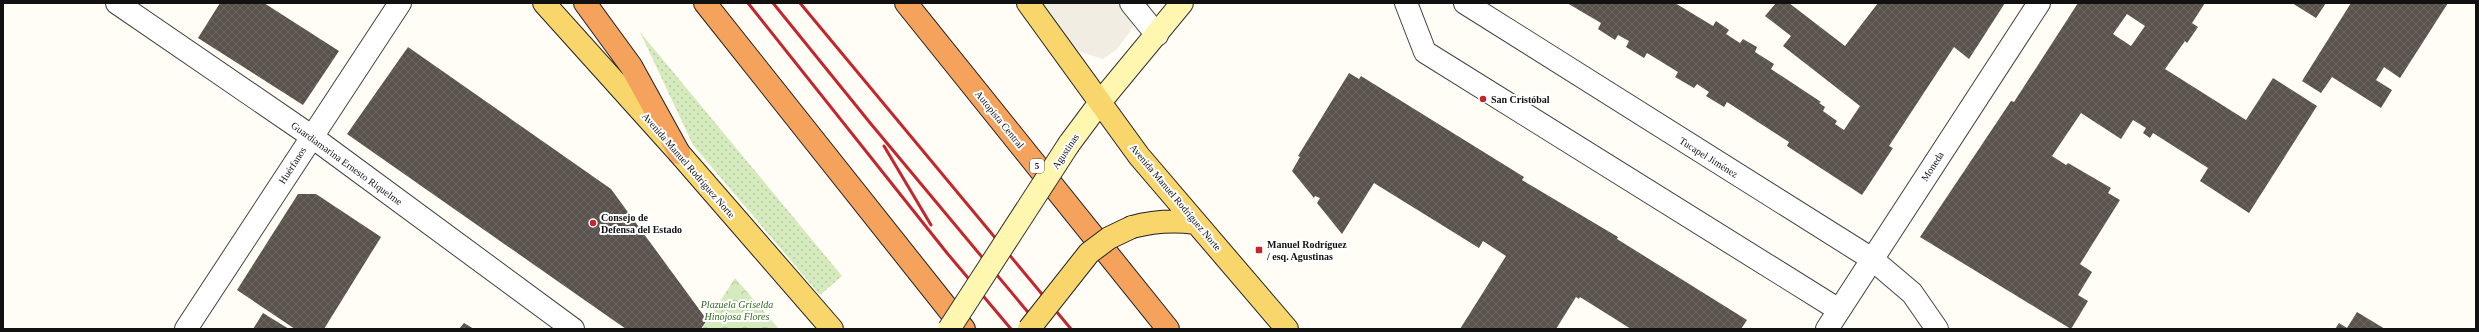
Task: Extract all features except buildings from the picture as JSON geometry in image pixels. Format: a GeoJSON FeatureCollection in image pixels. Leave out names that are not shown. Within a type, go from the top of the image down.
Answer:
{"type":"FeatureCollection","features":[{"type":"Feature","properties":{"kind":"highway"},"geometry":{"type":"LineString","coordinates":[[585,3],[631,66],[679,153]]}},
{"type":"Feature","properties":{"kind":"highway"},"geometry":{"type":"LineString","coordinates":[[704,3],[964,329]]}},
{"type":"Feature","properties":{"kind":"highway","name":"Autopista Central"},"geometry":{"type":"LineString","coordinates":[[906,3],[1168,329]]}},
{"type":"Feature","properties":{"kind":"main road","name":"Avenida Manuel Rodríguez Norte"},"geometry":{"type":"LineString","coordinates":[[544,3],[679,153],[832,329]]}},
{"type":"Feature","properties":{"kind":"main road","name":"Avenida Manuel Rodríguez Norte"},"geometry":{"type":"LineString","coordinates":[[1028,3],[1101,101],[1139,156],[1287,329]]}},
{"type":"Feature","properties":{"kind":"main road","name":"Agustinas"},"geometry":{"type":"LineString","coordinates":[[949,329],[1069,144],[1101,101],[1182,3]]}},
{"type":"Feature","properties":{"kind":"main road"},"geometry":{"type":"LineString","coordinates":[[1029,329],[1088,253],[1109,238],[1132,227],[1153,222],[1175,220],[1196,223]]}},
{"type":"Feature","properties":{"kind":"street","name":"Guardiamarina Ernesto Riquelme"},"geometry":{"type":"LineString","coordinates":[[116,3],[311,136],[573,329]]}},
{"type":"Feature","properties":{"kind":"street","name":"Huérfanos"},"geometry":{"type":"LineString","coordinates":[[186,329],[311,136],[400,3]]}},
{"type":"Feature","properties":{"kind":"street"},"geometry":{"type":"LineString","coordinates":[[1131,3],[1157,35]]}},
{"type":"Feature","properties":{"kind":"street"},"geometry":{"type":"LineString","coordinates":[[1406,3],[1425,52],[1839,310]]}},
{"type":"Feature","properties":{"kind":"street","name":"Tucapel Jiménez"},"geometry":{"type":"LineString","coordinates":[[1465,3],[1872,259],[1912,293],[1937,329]]}},
{"type":"Feature","properties":{"kind":"street","name":"Moneda"},"geometry":{"type":"LineString","coordinates":[[1827,329],[2038,3]]}},
{"type":"Feature","properties":{"kind":"green space"},"geometry":{"type":"Polygon","coordinates":[[[640,32],[842,276],[820,295],[693,145],[640,32]]]}},
{"type":"Feature","properties":{"kind":"green space","name":"Plazuela Griselda Hinojosa Flores"},"geometry":{"type":"Polygon","coordinates":[[[735,278],[779,329],[702,329],[735,278]]]}},
{"type":"Feature","properties":{"kind":"shaded area"},"geometry":{"type":"Polygon","coordinates":[[[1038,3],[1151,3],[1117,49],[1103,59],[1063,46],[1038,3]]]}},
{"type":"Feature","properties":{"kind":"railway"},"geometry":{"type":"LineString","coordinates":[[748,3],[947,253],[1011,329]]}},
{"type":"Feature","properties":{"kind":"railway"},"geometry":{"type":"LineString","coordinates":[[773,3],[871,124],[1042,329]]}},
{"type":"Feature","properties":{"kind":"railway"},"geometry":{"type":"LineString","coordinates":[[800,3],[1071,329]]}},
{"type":"Feature","properties":{"kind":"railway"},"geometry":{"type":"LineString","coordinates":[[884,146],[931,225]]}},
{"type":"Feature","properties":{"kind":"place","name":"San Cristóbal"},"geometry":{"type":"Point","coordinates":[1483,99]}},
{"type":"Feature","properties":{"kind":"place","name":"Consejo de Defensa del Estado"},"geometry":{"type":"Point","coordinates":[593,223]}},
{"type":"Feature","properties":{"kind":"place","name":"Manuel Rodríguez / esq. Agustinas"},"geometry":{"type":"Point","coordinates":[1259,250]}}]}
